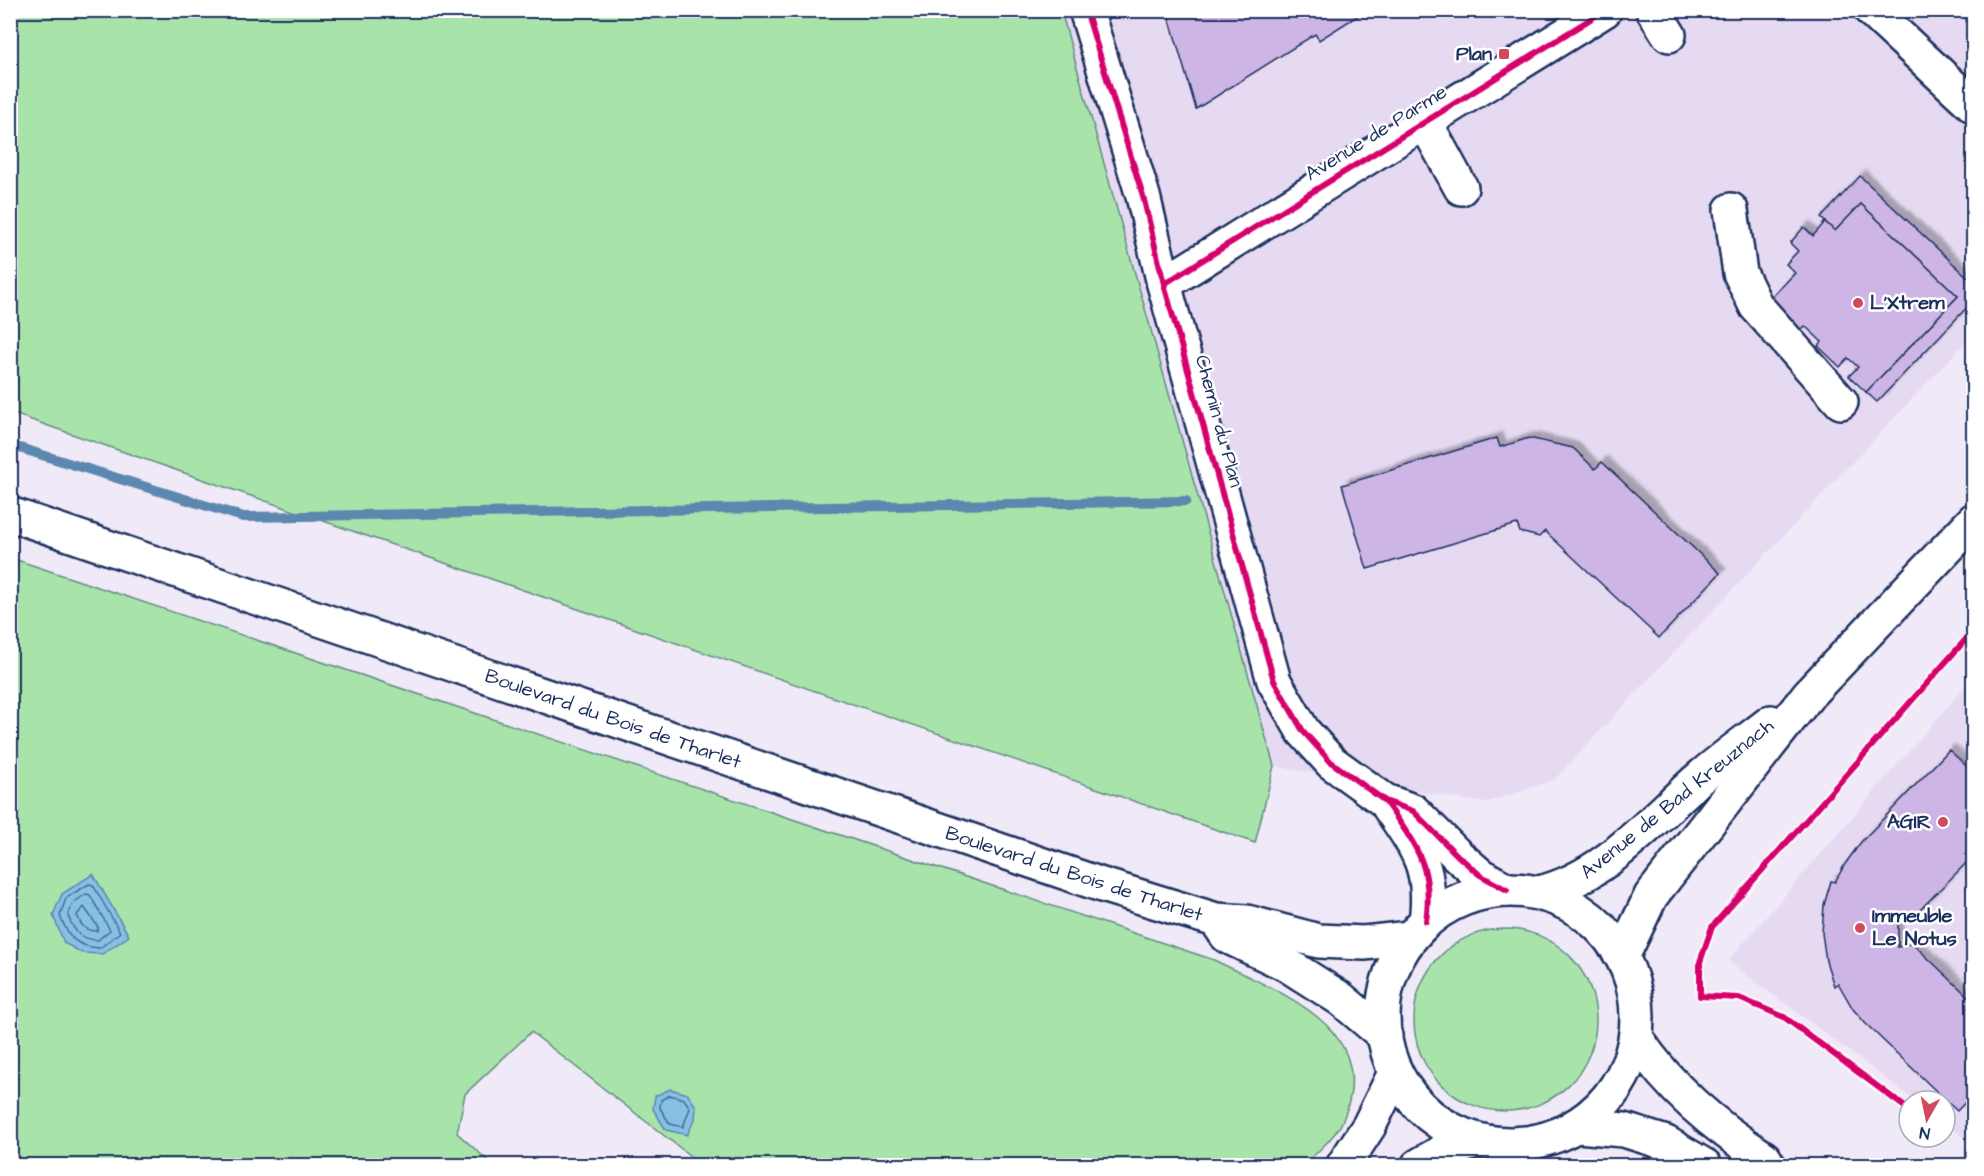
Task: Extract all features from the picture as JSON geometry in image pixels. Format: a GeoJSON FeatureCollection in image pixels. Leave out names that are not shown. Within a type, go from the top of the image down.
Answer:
{"type":"FeatureCollection","features":[{"type":"Feature","properties":{"kind":"main road","name":"Chemin du Plan"},"geometry":{"type":"LineString","coordinates":[[1086,10],[1143,196],[1164,284],[1274,681],[1303,731],[1331,762],[1385,801],[1413,811],[1480,875],[1507,890]]}},
{"type":"Feature","properties":{"kind":"main road","name":"Avenue de Parme"},"geometry":{"type":"LineString","coordinates":[[1164,284],[1605,10]]}},
{"type":"Feature","properties":{"kind":"main road"},"geometry":{"type":"LineString","coordinates":[[1871,10],[1974,106]]}},
{"type":"Feature","properties":{"kind":"main road"},"geometry":{"type":"LineString","coordinates":[[1425,122],[1461,188]]}},
{"type":"Feature","properties":{"kind":"main road"},"geometry":{"type":"LineString","coordinates":[[1731,210],[1740,273],[1756,306],[1841,402]]}},
{"type":"Feature","properties":{"kind":"main road","name":"Boulevard du Bois de Tharlet"},"geometry":{"type":"LineString","coordinates":[[10,514],[1102,885],[1216,920],[1247,922],[1319,941],[1364,943],[1418,930]]}},
{"type":"Feature","properties":{"kind":"main road","name":"Avenue de Bad Kreuznach"},"geometry":{"type":"LineString","coordinates":[[1623,956],[1651,896],[1809,694],[1974,520]]}},
{"type":"Feature","properties":{"kind":"main road","name":"Avenue de Bad Kreuznach"},"geometry":{"type":"LineString","coordinates":[[1539,893],[1563,887],[1593,871],[1625,846],[1703,774],[1809,694]]}},
{"type":"Feature","properties":{"kind":"main road","name":"Chemin du Plan"},"geometry":{"type":"LineString","coordinates":[[1385,801],[1410,838],[1426,870],[1430,894],[1418,930]]}},
{"type":"Feature","properties":{"kind":"main road"},"geometry":{"type":"LineString","coordinates":[[1507,890],[1539,893],[1573,906],[1601,927],[1623,956],[1635,989],[1639,1018],[1636,1038],[1624,1076],[1605,1104],[1578,1126],[1546,1140],[1535,1142],[1512,1145],[1478,1141],[1444,1126],[1416,1103],[1395,1074],[1385,1036],[1383,1002],[1388,978],[1418,930],[1459,900],[1507,890]]}},
{"type":"Feature","properties":{"kind":"main road","name":"Boulevard du Bois de Tharlet"},"geometry":{"type":"LineString","coordinates":[[1216,920],[1227,936],[1286,964],[1341,999],[1385,1036]]}},
{"type":"Feature","properties":{"kind":"main road"},"geometry":{"type":"LineString","coordinates":[[1636,1038],[1676,1090],[1716,1126],[1764,1158],[1768,1166]]}},
{"type":"Feature","properties":{"kind":"main road"},"geometry":{"type":"LineString","coordinates":[[1343,1166],[1369,1126],[1395,1074]]}},
{"type":"Feature","properties":{"kind":"main road"},"geometry":{"type":"LineString","coordinates":[[1578,1126],[1624,1130],[1666,1143],[1705,1166]]}},
{"type":"Feature","properties":{"kind":"main road"},"geometry":{"type":"LineString","coordinates":[[1418,1166],[1440,1153],[1478,1141]]}},
{"type":"Feature","properties":{"kind":"shaded area"},"geometry":{"type":"Polygon","coordinates":[[[1061,11],[1973,11],[1973,334],[1554,780],[1485,803],[1274,766],[1061,11]]]}},
{"type":"Feature","properties":{"kind":"shaded area"},"geometry":{"type":"Polygon","coordinates":[[[1973,677],[1973,1144],[1957,1132],[1957,1089],[1900,1089],[1728,961],[1973,677]]]}},
{"type":"Feature","properties":{"kind":"green space"},"geometry":{"type":"Polygon","coordinates":[[[11,10],[1061,11],[1274,766],[1255,843],[11,413],[11,10]]]}},
{"type":"Feature","properties":{"kind":"green space"},"geometry":{"type":"Polygon","coordinates":[[[11,558],[1214,960],[1294,1001],[1318,1018],[1337,1037],[1349,1060],[1351,1088],[1343,1120],[1331,1137],[1304,1165],[702,1165],[531,1032],[465,1094],[457,1133],[493,1165],[11,1166],[11,558]]]}},
{"type":"Feature","properties":{"kind":"green space"},"geometry":{"type":"Polygon","coordinates":[[[1505,929],[1540,936],[1556,944],[1569,956],[1581,969],[1589,985],[1596,1020],[1589,1055],[1581,1071],[1569,1084],[1556,1096],[1540,1104],[1505,1111],[1470,1104],[1454,1096],[1441,1084],[1429,1071],[1421,1055],[1414,1020],[1421,985],[1429,969],[1441,956],[1454,944],[1470,936],[1505,929]]]}},
{"type":"Feature","properties":{"kind":"water"},"geometry":{"type":"Polygon","coordinates":[[[93,874],[129,936],[102,954],[82,953],[64,943],[53,915],[62,894],[93,874]]]}},
{"type":"Feature","properties":{"kind":"water"},"geometry":{"type":"Polygon","coordinates":[[[670,1089],[688,1094],[696,1107],[695,1119],[687,1135],[666,1130],[653,1109],[655,1096],[670,1089]]]}},
{"type":"Feature","properties":{"kind":"building"},"geometry":{"type":"Polygon","coordinates":[[[1167,10],[1367,10],[1319,40],[1315,34],[1196,109],[1167,10]]]}},
{"type":"Feature","properties":{"kind":"building"},"geometry":{"type":"Polygon","coordinates":[[[1860,176],[1974,283],[1974,300],[1877,402],[1866,392],[1958,296],[1861,204],[1835,231],[1821,218],[1860,176]]]}},
{"type":"Feature","properties":{"kind":"building"},"geometry":{"type":"Polygon","coordinates":[[[1861,204],[1958,296],[1866,392],[1849,376],[1858,367],[1848,358],[1840,367],[1818,346],[1822,342],[1805,326],[1801,330],[1769,300],[1795,273],[1786,264],[1798,251],[1790,243],[1804,227],[1813,236],[1825,222],[1835,231],[1861,204]]]}},
{"type":"Feature","properties":{"kind":"building"},"geometry":{"type":"Polygon","coordinates":[[[1497,438],[1500,447],[1529,438],[1573,448],[1595,469],[1602,462],[1720,573],[1659,638],[1545,531],[1539,537],[1520,532],[1517,524],[1367,569],[1342,485],[1497,438]]]}},
{"type":"Feature","properties":{"kind":"building","name":"Immeuble Le Notus"},"geometry":{"type":"Polygon","coordinates":[[[1949,750],[1974,773],[1974,855],[1911,919],[1898,916],[1898,947],[1912,943],[1974,1002],[1974,1093],[1957,1111],[1957,1089],[1934,1089],[1865,1023],[1853,1009],[1838,983],[1834,986],[1826,961],[1822,933],[1824,905],[1831,881],[1835,882],[1861,842],[1949,750]]]}},
{"type":"Feature","properties":{"kind":"waterway"},"geometry":{"type":"LineString","coordinates":[[10,445],[243,517],[1186,501]]}},
{"type":"Feature","properties":{"kind":"cycle path"},"geometry":{"type":"LineString","coordinates":[[1086,10],[1143,196],[1164,284],[1274,681],[1303,731],[1331,762],[1385,801],[1413,811],[1480,875],[1507,890]]}},
{"type":"Feature","properties":{"kind":"cycle path"},"geometry":{"type":"LineString","coordinates":[[1164,284],[1605,10]]}},
{"type":"Feature","properties":{"kind":"cycle path"},"geometry":{"type":"LineString","coordinates":[[1897,1101],[1784,1017],[1739,998],[1700,996],[1700,962],[1712,927],[1974,630]]}},
{"type":"Feature","properties":{"kind":"cycle path"},"geometry":{"type":"LineString","coordinates":[[1385,801],[1420,856],[1427,885],[1426,921]]}},
{"type":"Feature","properties":{"kind":"place","name":"Plan"},"geometry":{"type":"Point","coordinates":[1504,54]}},
{"type":"Feature","properties":{"kind":"place","name":"L'Xtrem"},"geometry":{"type":"Point","coordinates":[1858,303]}},
{"type":"Feature","properties":{"kind":"place","name":"AGIR"},"geometry":{"type":"Point","coordinates":[1943,822]}},
{"type":"Feature","properties":{"kind":"place","name":"Immeuble Le Notus"},"geometry":{"type":"Point","coordinates":[1860,928]}}]}
